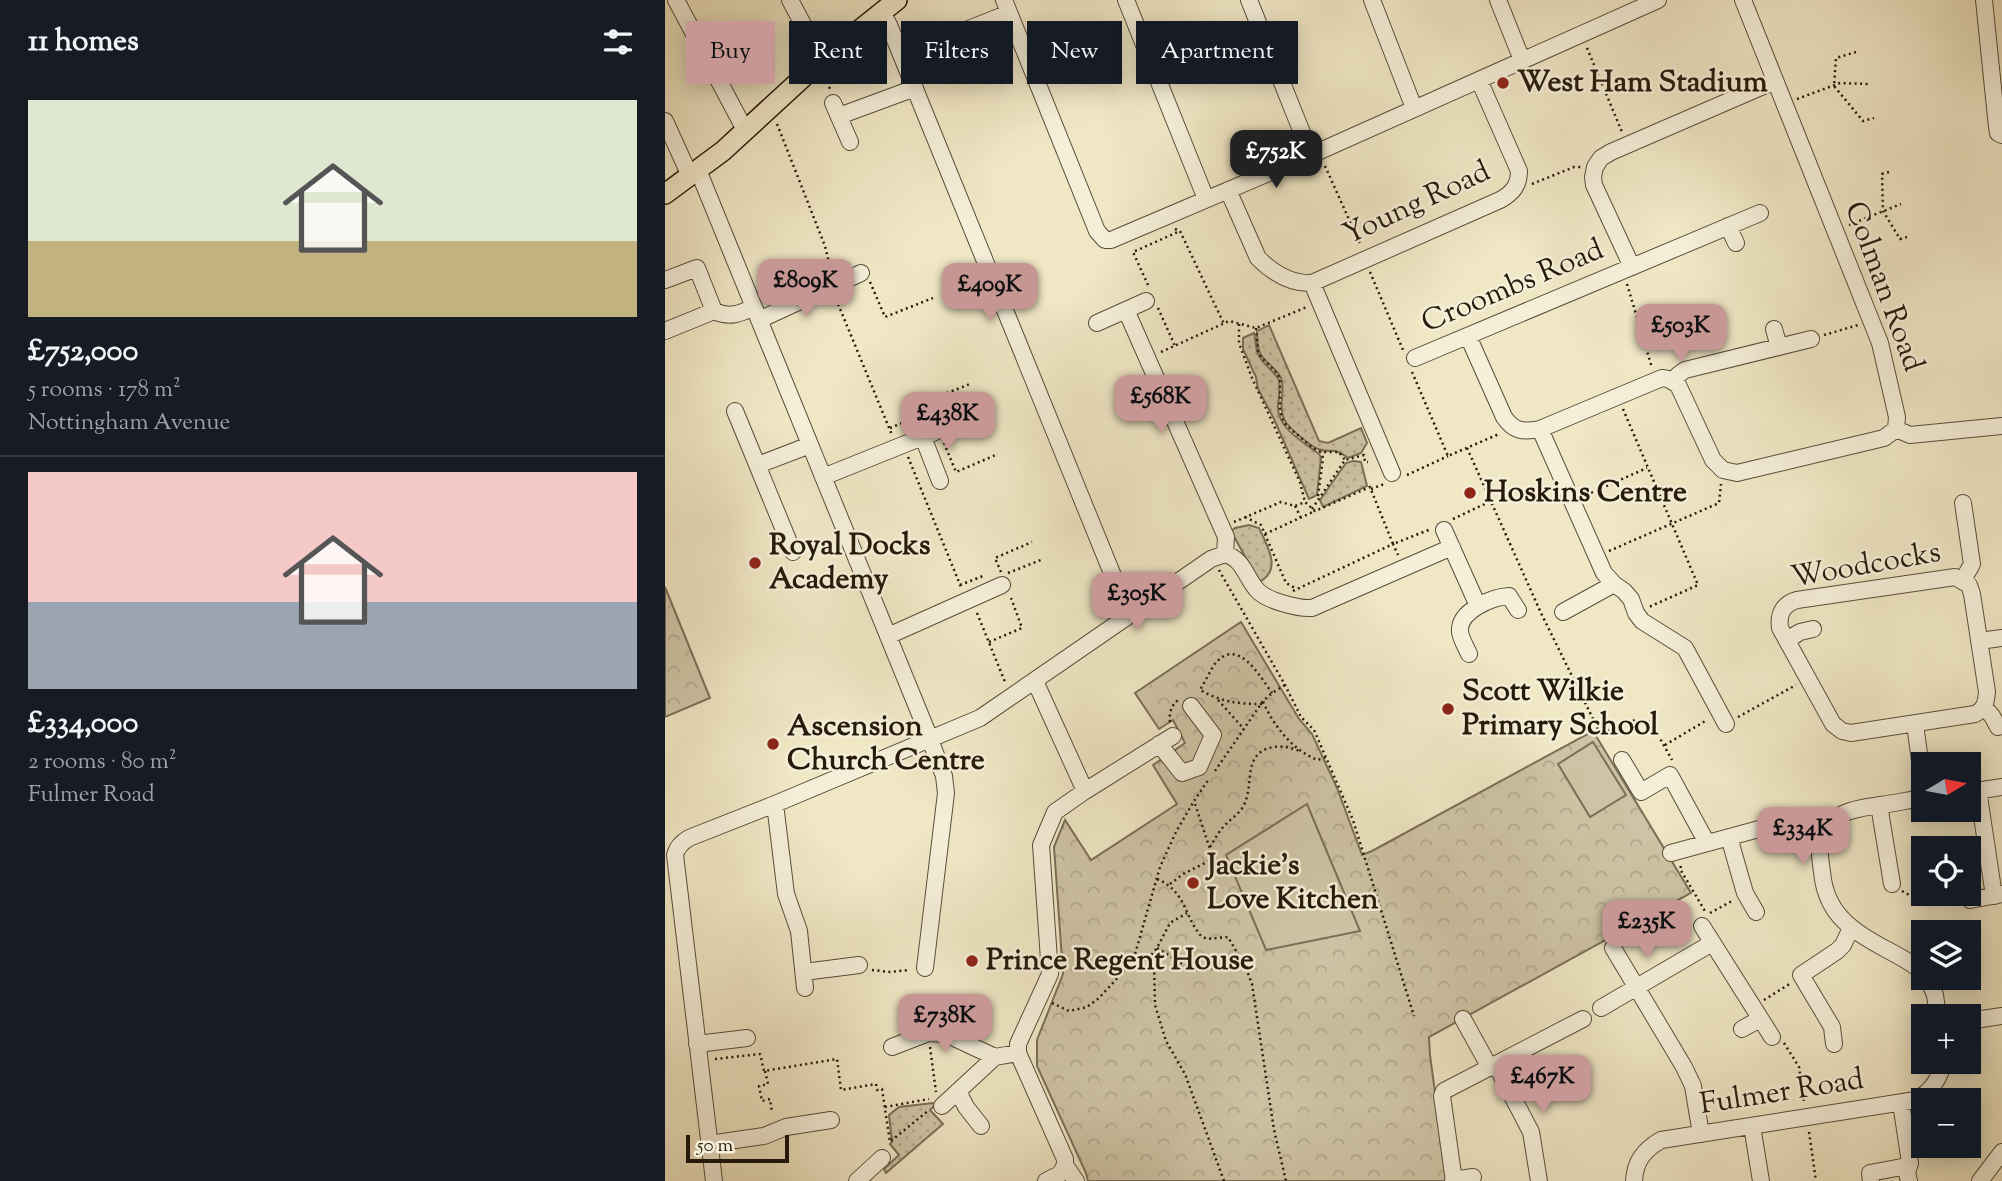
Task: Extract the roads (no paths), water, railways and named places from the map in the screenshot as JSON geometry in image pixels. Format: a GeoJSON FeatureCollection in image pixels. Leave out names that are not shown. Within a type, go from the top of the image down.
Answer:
{"type":"FeatureCollection","features":[{"type":"Feature","properties":{"kind":"main road"},"geometry":{"type":"LineString","coordinates":[[870,21],[889,6]]}},
{"type":"Feature","properties":{"kind":"main road"},"geometry":{"type":"LineString","coordinates":[[665,194],[694,173],[796,84]]}},
{"type":"Feature","properties":{"kind":"street"},"geometry":{"type":"LineString","coordinates":[[675,0],[745,130]]}},
{"type":"Feature","properties":{"kind":"street"},"geometry":{"type":"LineString","coordinates":[[790,0],[801,21]]}},
{"type":"Feature","properties":{"kind":"street"},"geometry":{"type":"LineString","coordinates":[[1126,0],[1206,199]]}},
{"type":"Feature","properties":{"kind":"street"},"geometry":{"type":"LineString","coordinates":[[1249,0],[1311,155]]}},
{"type":"Feature","properties":{"kind":"street"},"geometry":{"type":"LineString","coordinates":[[1372,0],[1414,107]]}},
{"type":"Feature","properties":{"kind":"street"},"geometry":{"type":"LineString","coordinates":[[1497,0],[1522,60]]}},
{"type":"Feature","properties":{"kind":"street"},"geometry":{"type":"LineString","coordinates":[[982,21],[1007,7],[1097,231],[1105,240],[1111,240],[1582,35],[1623,7],[1658,0]]}},
{"type":"Feature","properties":{"kind":"street","name":"Colman Road"},"geometry":{"type":"LineString","coordinates":[[1743,0],[1880,343],[1896,417],[1896,429]]}},
{"type":"Feature","properties":{"kind":"street"},"geometry":{"type":"LineString","coordinates":[[1984,0],[1997,127],[2002,135]]}},
{"type":"Feature","properties":{"kind":"street"},"geometry":{"type":"LineString","coordinates":[[889,6],[889,25],[1129,615]]}},
{"type":"Feature","properties":{"kind":"street","name":"Young Road"},"geometry":{"type":"LineString","coordinates":[[1312,283],[1500,200],[1514,190],[1519,171],[1479,80]]}},
{"type":"Feature","properties":{"kind":"street","name":"Croombs Road"},"geometry":{"type":"LineString","coordinates":[[1632,267],[1594,185],[1595,167],[1601,158],[1775,81]]}},
{"type":"Feature","properties":{"kind":"street"},"geometry":{"type":"LineString","coordinates":[[850,142],[836,110],[915,88]]}},
{"type":"Feature","properties":{"kind":"street"},"geometry":{"type":"LineString","coordinates":[[665,121],[694,173],[757,314],[944,776],[946,793],[925,968]]}},
{"type":"Feature","properties":{"kind":"street"},"geometry":{"type":"LineString","coordinates":[[1228,190],[1258,258],[1265,266],[1288,279],[1312,283],[1394,478]]}},
{"type":"Feature","properties":{"kind":"street","name":"Croombs Road"},"geometry":{"type":"LineString","coordinates":[[1415,358],[1760,213]]}},
{"type":"Feature","properties":{"kind":"street"},"geometry":{"type":"LineString","coordinates":[[1728,226],[1736,243]]}},
{"type":"Feature","properties":{"kind":"street"},"geometry":{"type":"LineString","coordinates":[[665,280],[697,268],[714,311],[723,316],[757,314],[861,273]]}},
{"type":"Feature","properties":{"kind":"street"},"geometry":{"type":"LineString","coordinates":[[1097,323],[1126,310],[1149,295]]}},
{"type":"Feature","properties":{"kind":"street"},"geometry":{"type":"LineString","coordinates":[[714,1181],[675,855],[682,842],[775,804],[833,770],[930,739],[980,718],[1218,556],[1226,537],[1126,310]]}},
{"type":"Feature","properties":{"kind":"street"},"geometry":{"type":"LineString","coordinates":[[665,331],[714,311]]}},
{"type":"Feature","properties":{"kind":"street"},"geometry":{"type":"LineString","coordinates":[[1774,329],[1779,347]]}},
{"type":"Feature","properties":{"kind":"street"},"geometry":{"type":"LineString","coordinates":[[1468,336],[1504,417],[1513,427],[1525,432],[1540,429],[1662,378],[1678,385],[1713,460],[1723,470],[1737,473],[1884,438],[1896,429],[1910,435],[2002,426]]}},
{"type":"Feature","properties":{"kind":"street"},"geometry":{"type":"LineString","coordinates":[[1674,381],[1685,370],[1811,339]]}},
{"type":"Feature","properties":{"kind":"street"},"geometry":{"type":"LineString","coordinates":[[735,411],[793,552]]}},
{"type":"Feature","properties":{"kind":"street"},"geometry":{"type":"LineString","coordinates":[[1540,429],[1579,499],[1596,557],[1604,573],[1631,599],[1642,621],[1685,648],[1723,719]]}},
{"type":"Feature","properties":{"kind":"street"},"geometry":{"type":"LineString","coordinates":[[823,477],[901,446],[931,430],[940,481]]}},
{"type":"Feature","properties":{"kind":"street"},"geometry":{"type":"LineString","coordinates":[[758,466],[810,444]]}},
{"type":"Feature","properties":{"kind":"street"},"geometry":{"type":"LineString","coordinates":[[1368,462],[1384,455]]}},
{"type":"Feature","properties":{"kind":"street","name":"Woodcocks"},"geometry":{"type":"LineString","coordinates":[[1963,503],[1972,564],[1963,580]]}},
{"type":"Feature","properties":{"kind":"street"},"geometry":{"type":"LineString","coordinates":[[1447,524],[1452,547],[1476,601]]}},
{"type":"Feature","properties":{"kind":"street"},"geometry":{"type":"LineString","coordinates":[[1218,556],[1237,560],[1259,592],[1297,607],[1312,608],[1452,547]]}},
{"type":"Feature","properties":{"kind":"street","name":"Woodcocks"},"geometry":{"type":"LineString","coordinates":[[1955,577],[1969,585],[1972,594],[1987,692],[1986,702],[1975,714],[1851,733],[1842,731],[1833,724],[1787,640],[1779,620],[1789,602],[1955,577]]}},
{"type":"Feature","properties":{"kind":"street"},"geometry":{"type":"LineString","coordinates":[[888,636],[970,600],[1002,580]]}},
{"type":"Feature","properties":{"kind":"street"},"geometry":{"type":"LineString","coordinates":[[1563,612],[1614,584]]}},
{"type":"Feature","properties":{"kind":"street"},"geometry":{"type":"LineString","coordinates":[[1469,654],[1460,628],[1476,601],[1509,596],[1518,610]]}},
{"type":"Feature","properties":{"kind":"street"},"geometry":{"type":"LineString","coordinates":[[1787,640],[1800,632],[1813,629]]}},
{"type":"Feature","properties":{"kind":"street"},"geometry":{"type":"LineString","coordinates":[[1979,641],[2002,638]]}},
{"type":"Feature","properties":{"kind":"street"},"geometry":{"type":"LineString","coordinates":[[1035,681],[1085,790]]}},
{"type":"Feature","properties":{"kind":"street"},"geometry":{"type":"LineString","coordinates":[[1047,1181],[1060,1174],[1065,1159],[1018,1053],[1019,1044],[1050,974],[1041,845],[1055,812],[1085,790],[1166,740],[1182,773],[1199,767],[1213,735],[1191,706]]}},
{"type":"Feature","properties":{"kind":"street"},"geometry":{"type":"LineString","coordinates":[[1984,707],[1998,727],[2002,726]]}},
{"type":"Feature","properties":{"kind":"street"},"geometry":{"type":"LineString","coordinates":[[1915,724],[1919,752]]}},
{"type":"Feature","properties":{"kind":"street"},"geometry":{"type":"LineString","coordinates":[[1622,760],[1641,792],[1671,775],[1707,843]]}},
{"type":"Feature","properties":{"kind":"street"},"geometry":{"type":"LineString","coordinates":[[1981,790],[2002,787]]}},
{"type":"Feature","properties":{"kind":"street"},"geometry":{"type":"LineString","coordinates":[[1911,800],[1850,809],[1836,817],[1827,828],[1820,847],[1826,896],[1833,910],[1851,928],[1911,961]]}},
{"type":"Feature","properties":{"kind":"street"},"geometry":{"type":"LineString","coordinates":[[775,804],[786,894],[799,931],[804,980],[859,965]]}},
{"type":"Feature","properties":{"kind":"street"},"geometry":{"type":"LineString","coordinates":[[1879,805],[1892,884]]}},
{"type":"Feature","properties":{"kind":"street"},"geometry":{"type":"LineString","coordinates":[[1671,853],[1803,817],[1827,828]]}},
{"type":"Feature","properties":{"kind":"street"},"geometry":{"type":"LineString","coordinates":[[1981,821],[1998,895]]}},
{"type":"Feature","properties":{"kind":"street"},"geometry":{"type":"LineString","coordinates":[[1984,832],[2002,829]]}},
{"type":"Feature","properties":{"kind":"street"},"geometry":{"type":"LineString","coordinates":[[1729,837],[1745,894],[1756,912]]}},
{"type":"Feature","properties":{"kind":"street"},"geometry":{"type":"LineString","coordinates":[[1705,920],[1712,943],[1772,1037]]}},
{"type":"Feature","properties":{"kind":"street"},"geometry":{"type":"LineString","coordinates":[[1835,1044],[1832,1027],[1801,975],[1837,951],[1851,928]]}},
{"type":"Feature","properties":{"kind":"street"},"geometry":{"type":"LineString","coordinates":[[1601,1009],[1712,943]]}},
{"type":"Feature","properties":{"kind":"street"},"geometry":{"type":"LineString","coordinates":[[1613,948],[1693,1086],[1701,1134]]}},
{"type":"Feature","properties":{"kind":"street"},"geometry":{"type":"LineString","coordinates":[[1981,1019],[2002,1016]]}},
{"type":"Feature","properties":{"kind":"street"},"geometry":{"type":"LineString","coordinates":[[1463,1019],[1531,1132],[1539,1181]]}},
{"type":"Feature","properties":{"kind":"street"},"geometry":{"type":"LineString","coordinates":[[1473,1177],[1454,1180],[1442,1096],[1444,1091],[1583,1019]]}},
{"type":"Feature","properties":{"kind":"street"},"geometry":{"type":"LineString","coordinates":[[1742,1029],[1760,1019]]}},
{"type":"Feature","properties":{"kind":"street"},"geometry":{"type":"LineString","coordinates":[[1832,1027],[1849,1028]]}},
{"type":"Feature","properties":{"kind":"street"},"geometry":{"type":"LineString","coordinates":[[892,1047],[928,1033],[946,1034],[995,1057]]}},
{"type":"Feature","properties":{"kind":"street"},"geometry":{"type":"LineString","coordinates":[[697,1044],[747,1038]]}},
{"type":"Feature","properties":{"kind":"street"},"geometry":{"type":"LineString","coordinates":[[940,1102],[958,1091],[995,1057],[1018,1053]]}},
{"type":"Feature","properties":{"kind":"street","name":"Fulmer Road"},"geometry":{"type":"LineString","coordinates":[[1634,1181],[1643,1152],[1661,1140],[1916,1100],[1928,1093],[1939,1074]]}},
{"type":"Feature","properties":{"kind":"street"},"geometry":{"type":"LineString","coordinates":[[958,1091],[966,1107],[981,1126]]}},
{"type":"Feature","properties":{"kind":"street"},"geometry":{"type":"LineString","coordinates":[[1901,1103],[1910,1163],[1907,1172],[1909,1181]]}},
{"type":"Feature","properties":{"kind":"street"},"geometry":{"type":"LineString","coordinates":[[709,1144],[764,1136],[786,1127],[831,1119]]}},
{"type":"Feature","properties":{"kind":"street"},"geometry":{"type":"LineString","coordinates":[[1752,1126],[1761,1181]]}},
{"type":"Feature","properties":{"kind":"street"},"geometry":{"type":"LineString","coordinates":[[1980,1181],[2002,1152]]}},
{"type":"Feature","properties":{"kind":"street"},"geometry":{"type":"LineString","coordinates":[[865,1178],[882,1158]]}},
{"type":"Feature","properties":{"kind":"street"},"geometry":{"type":"LineString","coordinates":[[1871,1181],[1870,1173],[1910,1163]]}},
{"type":"Feature","properties":{"kind":"street"},"geometry":{"type":"LineString","coordinates":[[1065,1165],[1076,1181]]}},
{"type":"Feature","properties":{"kind":"place","name":"West Ham Stadium"},"geometry":{"type":"Point","coordinates":[1503,83]}},
{"type":"Feature","properties":{"kind":"place","name":"Hoskins Centre"},"geometry":{"type":"Point","coordinates":[1470,493]}},
{"type":"Feature","properties":{"kind":"place","name":"Royal Docks Academy"},"geometry":{"type":"Point","coordinates":[755,563]}},
{"type":"Feature","properties":{"kind":"place","name":"Scott Wilkie Primary School"},"geometry":{"type":"Point","coordinates":[1448,709]}},
{"type":"Feature","properties":{"kind":"place","name":"Ascension Church Centre"},"geometry":{"type":"Point","coordinates":[773,744]}},
{"type":"Feature","properties":{"kind":"place","name":"Jackie's Love Kitchen"},"geometry":{"type":"Point","coordinates":[1193,883]}},
{"type":"Feature","properties":{"kind":"place","name":"Prince Regent House"},"geometry":{"type":"Point","coordinates":[972,961]}}]}
